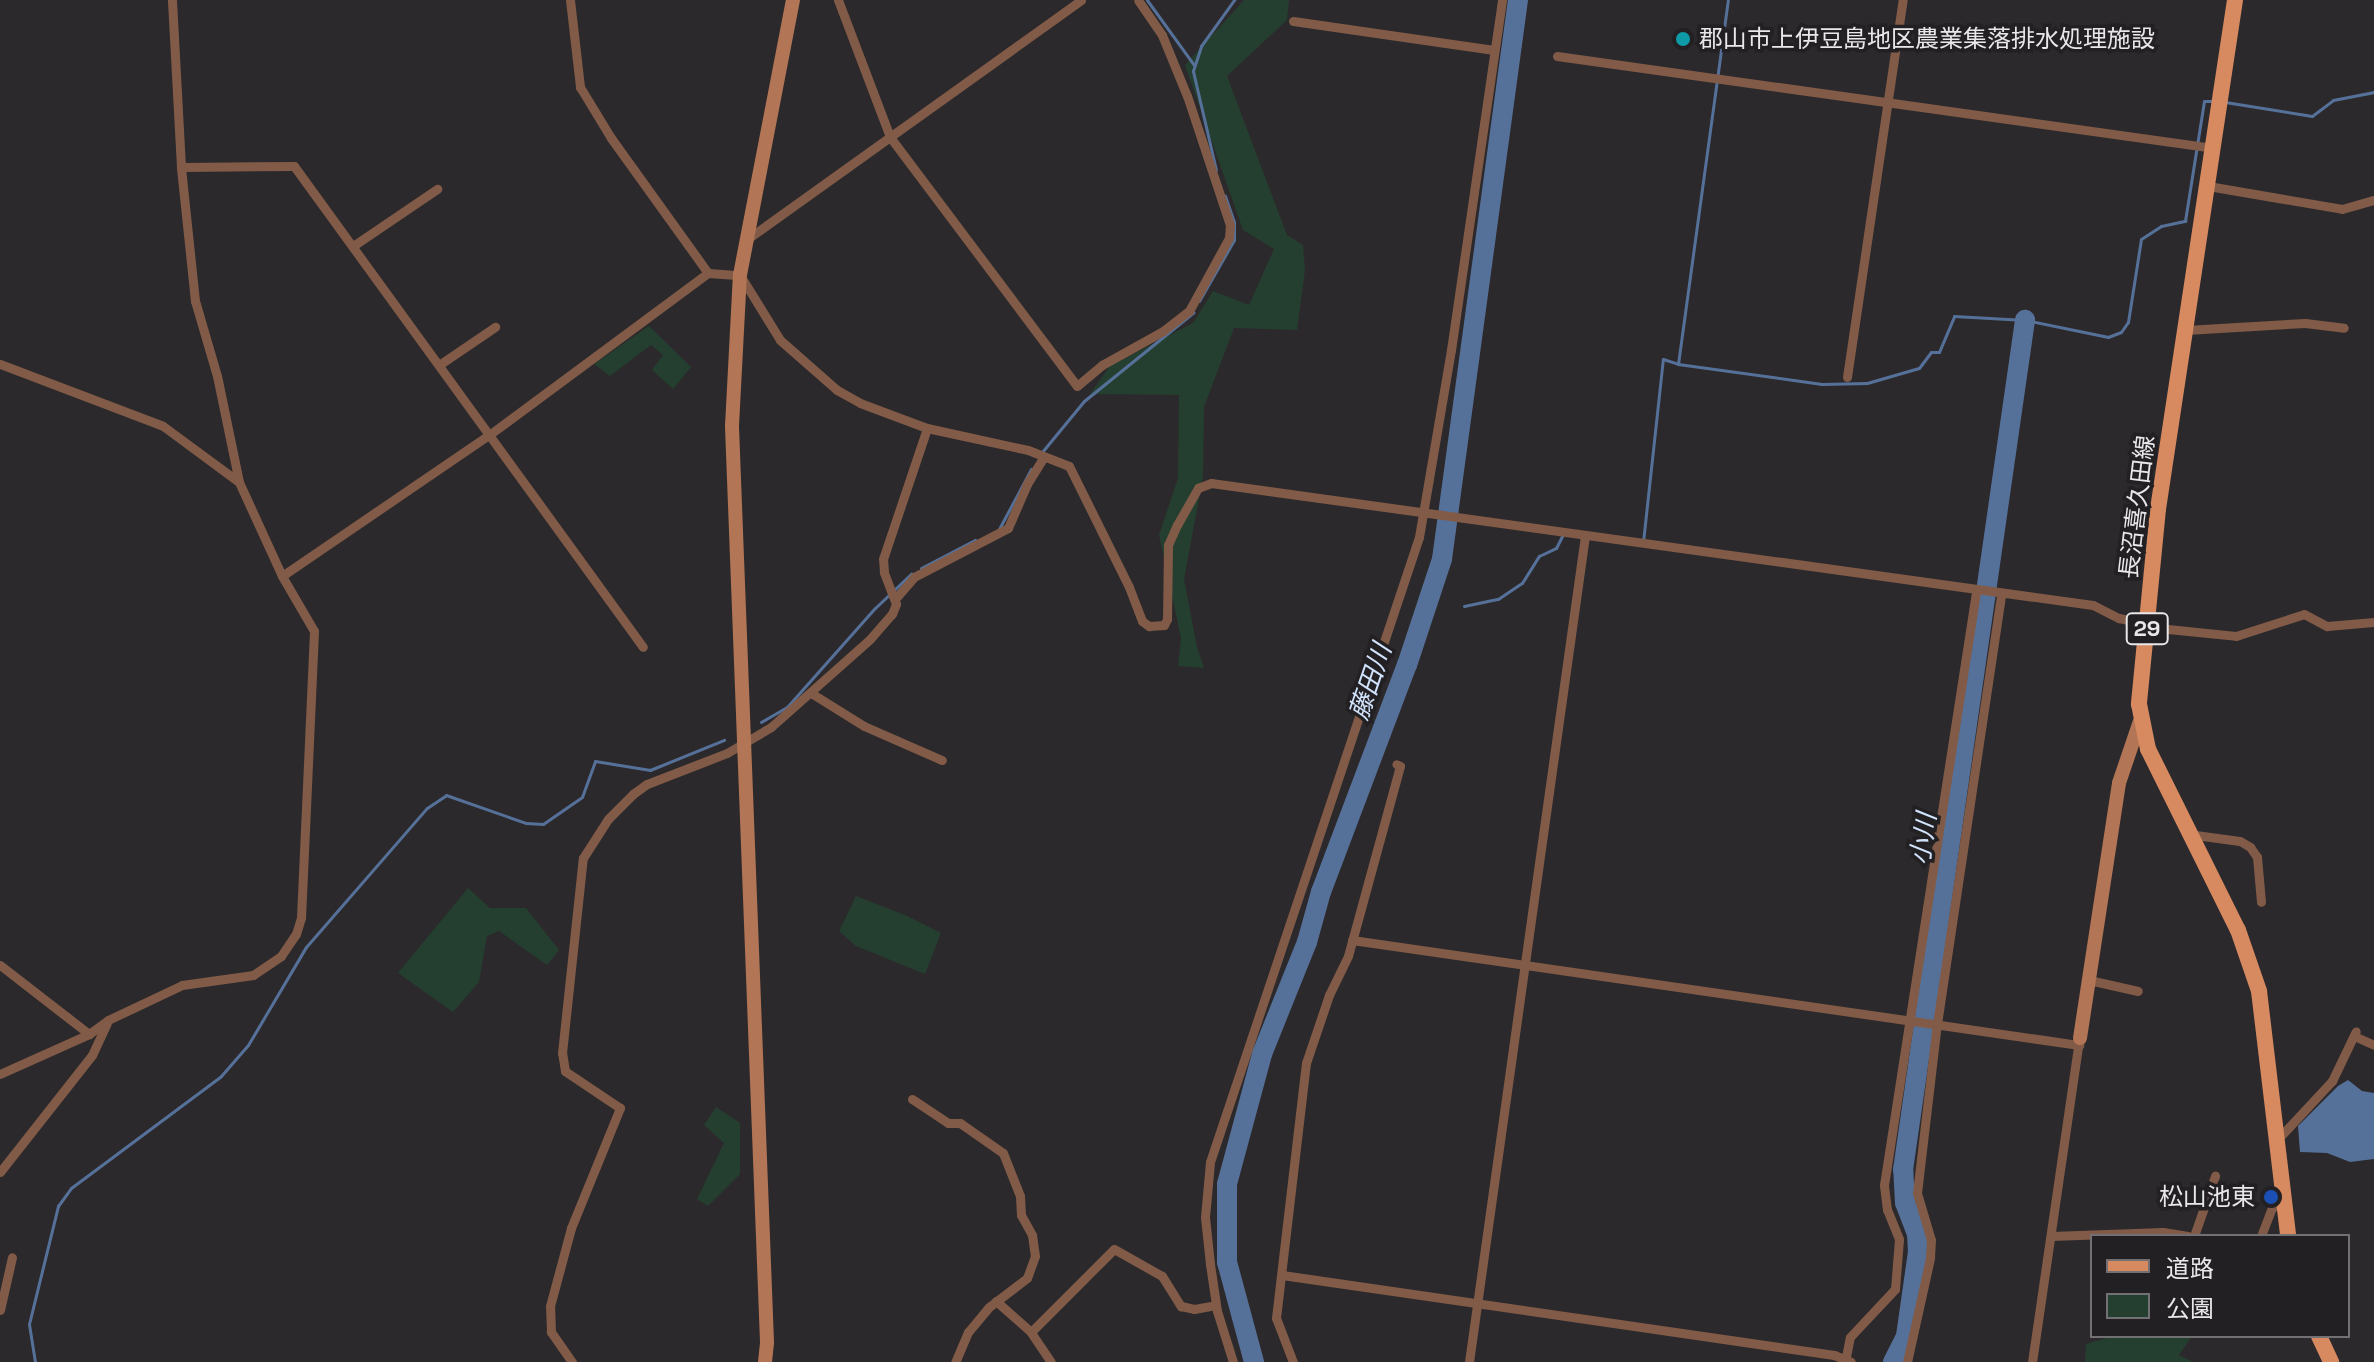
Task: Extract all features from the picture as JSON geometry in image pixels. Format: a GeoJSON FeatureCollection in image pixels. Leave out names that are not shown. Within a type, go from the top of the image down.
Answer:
{"type":"FeatureCollection","features":[{"type":"Feature","properties":{"kind":"main road","name":"長沼喜久田線"},"geometry":{"type":"LineString","coordinates":[[2235,0],[2158,509],[2140,721],[2148,749],[2238,930],[2259,991],[2288,1234]]}},
{"type":"Feature","properties":{"kind":"main road"},"geometry":{"type":"LineString","coordinates":[[2320,1338],[2331,1362]]}},
{"type":"Feature","properties":{"kind":"street"},"geometry":{"type":"LineString","coordinates":[[0,1074],[89,1034],[108,1020],[182,985],[253,975],[281,956],[296,934],[304,885],[314,631],[282,576],[239,482],[217,376],[195,301],[181,167],[172,0]]}},
{"type":"Feature","properties":{"kind":"street"},"geometry":{"type":"LineString","coordinates":[[570,0],[580,87],[611,138],[708,273]]}},
{"type":"Feature","properties":{"kind":"street"},"geometry":{"type":"LineString","coordinates":[[765,1362],[732,426],[740,275],[793,0]]}},
{"type":"Feature","properties":{"kind":"street"},"geometry":{"type":"LineString","coordinates":[[838,0],[890,137],[1077,386],[1102,365],[1163,331],[1189,311],[1229,238],[1230,225],[1167,47],[1138,0]]}},
{"type":"Feature","properties":{"kind":"street"},"geometry":{"type":"LineString","coordinates":[[746,240],[1081,0]]}},
{"type":"Feature","properties":{"kind":"street"},"geometry":{"type":"LineString","coordinates":[[1233,1362],[1216,1305],[1205,1217],[1210,1162],[1419,537],[1451,350],[1502,0]]}},
{"type":"Feature","properties":{"kind":"street"},"geometry":{"type":"LineString","coordinates":[[1847,377],[1903,0]]}},
{"type":"Feature","properties":{"kind":"street"},"geometry":{"type":"LineString","coordinates":[[1293,21],[1494,50]]}},
{"type":"Feature","properties":{"kind":"street"},"geometry":{"type":"LineString","coordinates":[[1557,56],[2213,148]]}},
{"type":"Feature","properties":{"kind":"street"},"geometry":{"type":"LineString","coordinates":[[181,167],[294,166],[643,647]]}},
{"type":"Feature","properties":{"kind":"street"},"geometry":{"type":"LineString","coordinates":[[2208,186],[2342,209],[2374,200]]}},
{"type":"Feature","properties":{"kind":"street"},"geometry":{"type":"LineString","coordinates":[[353,246],[437,189]]}},
{"type":"Feature","properties":{"kind":"street"},"geometry":{"type":"LineString","coordinates":[[1220,256],[1231,261]]}},
{"type":"Feature","properties":{"kind":"street"},"geometry":{"type":"LineString","coordinates":[[282,576],[489,435],[667,300],[708,273],[740,275]]}},
{"type":"Feature","properties":{"kind":"street"},"geometry":{"type":"LineString","coordinates":[[740,275],[780,340],[837,390],[860,403],[927,428],[1028,450],[1043,458],[1062,462],[1073,471],[1142,621],[1153,628],[1164,625],[1167,619],[1168,545],[1190,499],[1198,488],[1211,483],[1976,592],[2093,605],[2119,618],[2148,626],[2236,636],[2304,614],[2327,626],[2374,622]]}},
{"type":"Feature","properties":{"kind":"street"},"geometry":{"type":"LineString","coordinates":[[2186,330],[2305,323],[2344,328]]}},
{"type":"Feature","properties":{"kind":"street"},"geometry":{"type":"LineString","coordinates":[[439,365],[495,327]]}},
{"type":"Feature","properties":{"kind":"street"},"geometry":{"type":"LineString","coordinates":[[0,364],[163,426],[239,482]]}},
{"type":"Feature","properties":{"kind":"street"},"geometry":{"type":"LineString","coordinates":[[895,599],[884,572],[883,559],[927,428]]}},
{"type":"Feature","properties":{"kind":"street"},"geometry":{"type":"LineString","coordinates":[[572,1362],[551,1332],[550,1306],[571,1228],[620,1108],[579,1084],[565,1071],[562,1053],[583,858],[608,819],[647,784],[727,753],[788,714],[870,639],[892,614],[895,599],[914,577],[1008,528],[1027,484],[1043,458]]}},
{"type":"Feature","properties":{"kind":"street"},"geometry":{"type":"LineString","coordinates":[[1469,1362],[1585,536]]}},
{"type":"Feature","properties":{"kind":"street"},"geometry":{"type":"LineString","coordinates":[[1282,1275],[1847,1361],[1850,1337],[1895,1289],[1899,1239],[1887,1210],[1884,1185],[1976,592]]}},
{"type":"Feature","properties":{"kind":"street"},"geometry":{"type":"LineString","coordinates":[[1907,1362],[1930,1258],[1931,1240],[1917,1193],[1937,1024],[2001,595]]}},
{"type":"Feature","properties":{"kind":"street"},"geometry":{"type":"LineString","coordinates":[[811,693],[864,726],[942,760]]}},
{"type":"Feature","properties":{"kind":"street"},"geometry":{"type":"LineString","coordinates":[[2032,1362],[2119,783],[2140,721]]}},
{"type":"Feature","properties":{"kind":"street"},"geometry":{"type":"LineString","coordinates":[[1293,1362],[1276,1318],[1306,1063],[1352,940],[1400,766],[1396,764]]}},
{"type":"Feature","properties":{"kind":"street"},"geometry":{"type":"LineString","coordinates":[[2188,834],[2240,841],[2250,847],[2257,857],[2261,902]]}},
{"type":"Feature","properties":{"kind":"street"},"geometry":{"type":"LineString","coordinates":[[1352,940],[1908,1020],[2079,1041]]}},
{"type":"Feature","properties":{"kind":"street"},"geometry":{"type":"LineString","coordinates":[[0,965],[89,1034]]}},
{"type":"Feature","properties":{"kind":"street"},"geometry":{"type":"LineString","coordinates":[[2089,980],[2138,991]]}},
{"type":"Feature","properties":{"kind":"street"},"geometry":{"type":"LineString","coordinates":[[0,1172],[92,1055],[108,1020]]}},
{"type":"Feature","properties":{"kind":"street"},"geometry":{"type":"LineString","coordinates":[[2276,1141],[2291,1129],[2332,1081],[2355,1034],[2374,1045]]}},
{"type":"Feature","properties":{"kind":"street"},"geometry":{"type":"LineString","coordinates":[[912,1099],[948,1123],[960,1123],[1003,1153],[1020,1196],[1021,1215],[1032,1235],[1035,1256],[1027,1278],[996,1301],[968,1332],[955,1362]]}},
{"type":"Feature","properties":{"kind":"street"},"geometry":{"type":"LineString","coordinates":[[2195,1234],[2215,1176]]}},
{"type":"Feature","properties":{"kind":"street"},"geometry":{"type":"LineString","coordinates":[[2262,1234],[2272,1208],[2282,1201]]}},
{"type":"Feature","properties":{"kind":"street"},"geometry":{"type":"LineString","coordinates":[[2107,1234],[2176,1234]]}},
{"type":"Feature","properties":{"kind":"street"},"geometry":{"type":"LineString","coordinates":[[2051,1236],[2090,1235]]}},
{"type":"Feature","properties":{"kind":"street"},"geometry":{"type":"LineString","coordinates":[[1031,1332],[1114,1249],[1162,1276],[1181,1306],[1194,1309],[1216,1305]]}},
{"type":"Feature","properties":{"kind":"street"},"geometry":{"type":"LineString","coordinates":[[0,1305],[12,1257]]}},
{"type":"Feature","properties":{"kind":"street"},"geometry":{"type":"LineString","coordinates":[[996,1301],[1031,1332],[1051,1362]]}},
{"type":"Feature","properties":{"kind":"green space"},"geometry":{"type":"Polygon","coordinates":[[[1244,0],[1289,0],[1287,20],[1227,76],[1287,235],[1303,245],[1305,270],[1297,330],[1234,328],[1204,407],[1203,477],[1184,579],[1204,668],[1178,666],[1181,638],[1159,535],[1178,478],[1179,395],[1090,394],[1110,366],[1193,323],[1213,291],[1249,305],[1274,249],[1243,230],[1185,65],[1244,0]]]}},
{"type":"Feature","properties":{"kind":"green space"},"geometry":{"type":"Polygon","coordinates":[[[649,326],[691,367],[673,389],[652,370],[663,355],[651,345],[610,376],[594,364],[649,326]]]}},
{"type":"Feature","properties":{"kind":"green space"},"geometry":{"type":"Polygon","coordinates":[[[468,888],[490,908],[526,908],[559,950],[547,965],[499,931],[487,936],[479,982],[453,1012],[398,973],[468,888]]]}},
{"type":"Feature","properties":{"kind":"green space"},"geometry":{"type":"Polygon","coordinates":[[[856,896],[941,933],[925,974],[856,946],[839,931],[856,896]]]}},
{"type":"Feature","properties":{"kind":"green space"},"geometry":{"type":"Polygon","coordinates":[[[716,1107],[740,1123],[740,1174],[708,1206],[697,1199],[724,1143],[704,1125],[716,1107]]]}},
{"type":"Feature","properties":{"kind":"green space"},"geometry":{"type":"Polygon","coordinates":[[[2107,1338],[2191,1338],[2179,1355],[2193,1362],[2085,1362],[2086,1344],[2107,1338]]]}},
{"type":"Feature","properties":{"kind":"water"},"geometry":{"type":"Polygon","coordinates":[[[2348,1080],[2362,1091],[2374,1093],[2374,1159],[2350,1162],[2327,1153],[2300,1152],[2298,1126],[2348,1080]]]}},
{"type":"Feature","properties":{"kind":"waterway"},"geometry":{"type":"LineString","coordinates":[[1147,0],[1194,65]]}},
{"type":"Feature","properties":{"kind":"waterway"},"geometry":{"type":"LineString","coordinates":[[1216,170],[1193,71],[1201,46],[1234,0]]}},
{"type":"Feature","properties":{"kind":"waterway","name":"藤田川"},"geometry":{"type":"LineString","coordinates":[[1254,1362],[1227,1262],[1227,1184],[1262,1054],[1307,942],[1321,892],[1407,665],[1442,559],[1518,0]]}},
{"type":"Feature","properties":{"kind":"waterway"},"geometry":{"type":"LineString","coordinates":[[1678,364],[1728,0]]}},
{"type":"Feature","properties":{"kind":"waterway"},"geometry":{"type":"LineString","coordinates":[[2225,102],[2312,116],[2333,100],[2374,92]]}},
{"type":"Feature","properties":{"kind":"waterway"},"geometry":{"type":"LineString","coordinates":[[1643,542],[1663,359],[1678,364],[1822,384],[1867,383],[1919,368],[1931,352],[1939,352],[1954,316],[2025,320],[2108,337],[2121,332],[2128,322],[2141,239],[2161,226],[2185,221],[2204,101],[2214,101]]}},
{"type":"Feature","properties":{"kind":"waterway"},"geometry":{"type":"LineString","coordinates":[[1199,301],[1234,240],[1234,222],[1225,196]]}},
{"type":"Feature","properties":{"kind":"waterway"},"geometry":{"type":"LineString","coordinates":[[1042,452],[1084,401],[1194,312]]}},
{"type":"Feature","properties":{"kind":"waterway","name":"小川"},"geometry":{"type":"LineString","coordinates":[[1893,1362],[1906,1336],[1918,1252],[1917,1234],[1905,1203],[1903,1170],[2025,320]]}},
{"type":"Feature","properties":{"kind":"waterway"},"geometry":{"type":"LineString","coordinates":[[999,529],[1031,469]]}},
{"type":"Feature","properties":{"kind":"waterway"},"geometry":{"type":"LineString","coordinates":[[1464,606],[1498,599],[1522,583],[1539,556],[1556,548],[1563,534]]}},
{"type":"Feature","properties":{"kind":"waterway"},"geometry":{"type":"LineString","coordinates":[[921,568],[975,540]]}},
{"type":"Feature","properties":{"kind":"waterway"},"geometry":{"type":"LineString","coordinates":[[761,722],[787,707],[875,608],[911,574]]}},
{"type":"Feature","properties":{"kind":"waterway"},"geometry":{"type":"LineString","coordinates":[[35,1362],[29,1324],[58,1206],[71,1188],[221,1076],[248,1045],[306,947],[427,808],[446,795],[526,823],[543,824],[582,797],[595,761],[650,770],[724,740]]}},
{"type":"Feature","properties":{"kind":"place","name":"郡山市上伊豆島地区農業集落排水処理施設"},"geometry":{"type":"Point","coordinates":[1683,39]}},
{"type":"Feature","properties":{"kind":"place","name":"松山池東"},"geometry":{"type":"Point","coordinates":[2271,1197]}}]}
